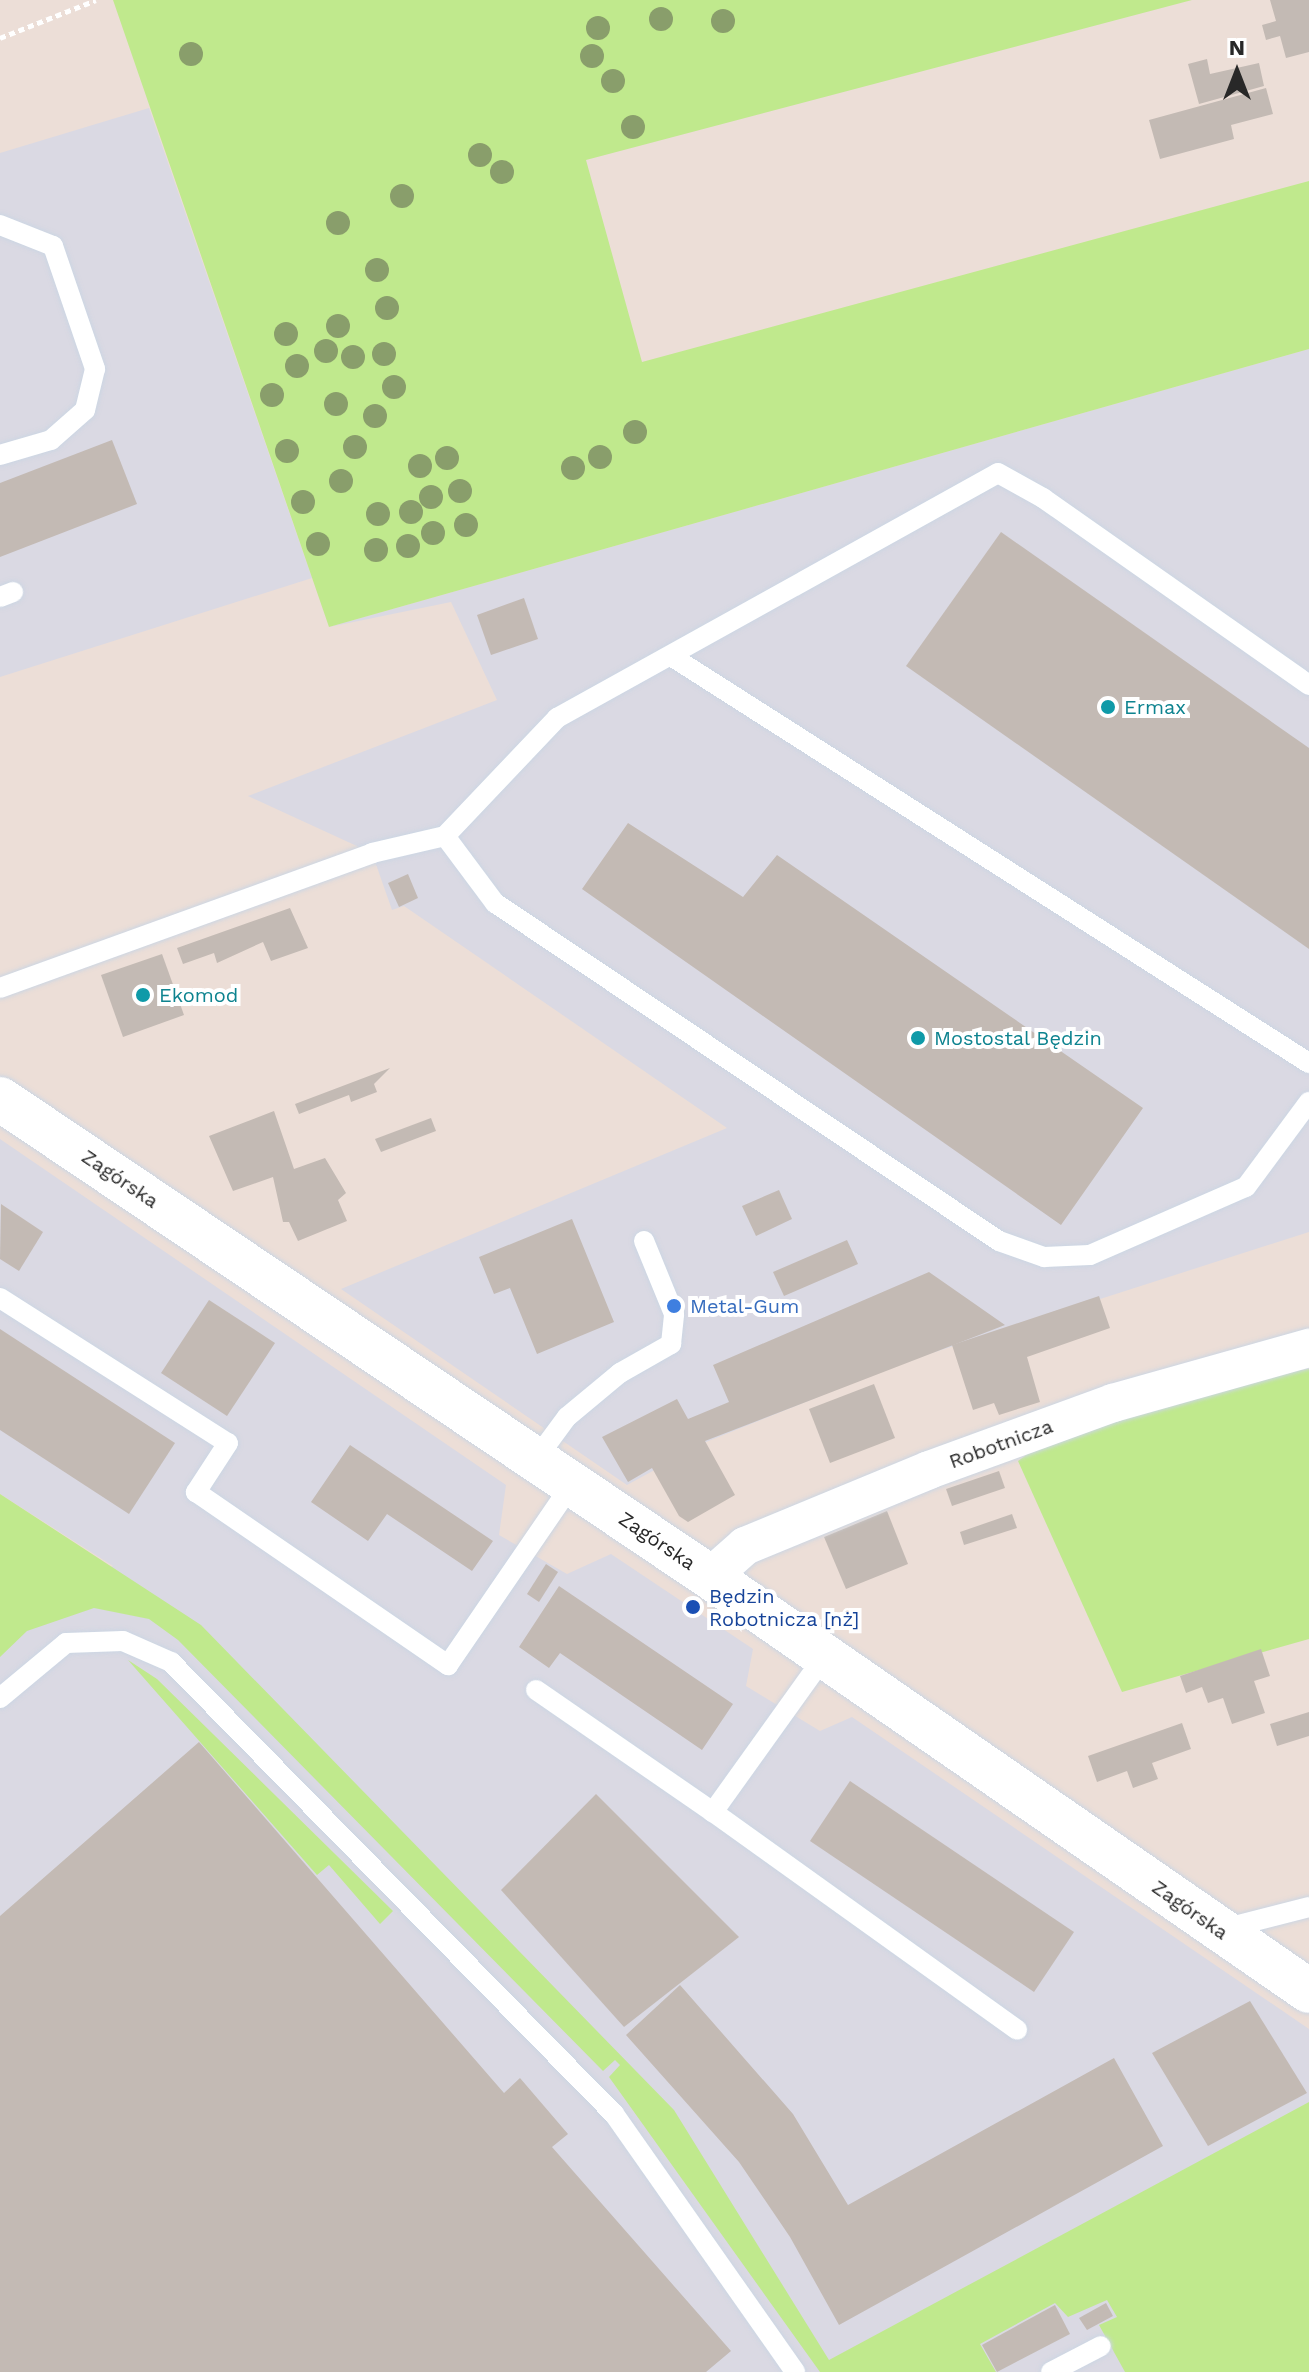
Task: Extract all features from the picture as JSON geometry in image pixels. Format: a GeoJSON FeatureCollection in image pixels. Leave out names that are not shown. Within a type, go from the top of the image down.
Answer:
{"type":"FeatureCollection","features":[{"type":"Feature","properties":{"kind":"street","name":"Zagórska"},"geometry":{"type":"LineString","coordinates":[[0,1099],[710,1577],[1219,1930],[1303,1978]]}},
{"type":"Feature","properties":{"kind":"street","name":"Robotnicza"},"geometry":{"type":"LineString","coordinates":[[710,1577],[745,1546],[929,1470],[1113,1403],[1309,1348]]}},
{"type":"Feature","properties":{"kind":"lane"},"geometry":{"type":"LineString","coordinates":[[0,225],[53,246],[95,369],[85,410],[51,440],[0,455]]}},
{"type":"Feature","properties":{"kind":"lane"},"geometry":{"type":"LineString","coordinates":[[0,988],[372,853],[445,836],[557,718],[998,473],[1043,498],[1309,685]]}},
{"type":"Feature","properties":{"kind":"lane"},"geometry":{"type":"LineString","coordinates":[[671,656],[1309,1063]]}},
{"type":"Feature","properties":{"kind":"lane"},"geometry":{"type":"LineString","coordinates":[[445,836],[495,903],[999,1241],[1044,1257],[1090,1255],[1246,1187],[1309,1102]]}},
{"type":"Feature","properties":{"kind":"lane"},"geometry":{"type":"LineString","coordinates":[[536,1459],[567,1417],[620,1373],[671,1344],[674,1314],[644,1241]]}},
{"type":"Feature","properties":{"kind":"lane"},"geometry":{"type":"LineString","coordinates":[[0,1298],[228,1443],[196,1492],[448,1665],[572,1484]]}},
{"type":"Feature","properties":{"kind":"lane"},"geometry":{"type":"LineString","coordinates":[[0,1698],[66,1643],[123,1641],[171,1662],[614,2114],[795,2372]]}},
{"type":"Feature","properties":{"kind":"lane"},"geometry":{"type":"LineString","coordinates":[[713,1812],[824,1657]]}},
{"type":"Feature","properties":{"kind":"lane"},"geometry":{"type":"LineString","coordinates":[[536,1690],[713,1812],[1017,2030]]}},
{"type":"Feature","properties":{"kind":"lane"},"geometry":{"type":"LineString","coordinates":[[1219,1930],[1309,1907]]}},
{"type":"Feature","properties":{"kind":"lane"},"geometry":{"type":"LineString","coordinates":[[1051,2372],[1101,2346]]}},
{"type":"Feature","properties":{"kind":"path"},"geometry":{"type":"LineString","coordinates":[[0,38],[96,0]]}},
{"type":"Feature","properties":{"kind":"shaded area"},"geometry":{"type":"Polygon","coordinates":[[[149,108],[312,578],[0,677],[0,153],[149,108]]]}},
{"type":"Feature","properties":{"kind":"shaded area"},"geometry":{"type":"Polygon","coordinates":[[[1309,349],[1309,1232],[910,1360],[706,1442],[627,1485],[341,1289],[727,1128],[404,906],[392,910],[372,853],[248,796],[497,700],[451,602],[329,627],[1309,349]]]}},
{"type":"Feature","properties":{"kind":"shaded area"},"geometry":{"type":"Polygon","coordinates":[[[0,1139],[506,1485],[499,1535],[567,1574],[611,1554],[753,1649],[746,1686],[820,1731],[852,1717],[1309,2029],[1309,2372],[0,2372],[0,1620],[113,1566],[0,1494],[0,1139]]]}},
{"type":"Feature","properties":{"kind":"green space"},"geometry":{"type":"Polygon","coordinates":[[[113,0],[1192,0],[586,160],[642,362],[1309,181],[1309,349],[329,627],[113,0]]]}},
{"type":"Feature","properties":{"kind":"green space"},"geometry":{"type":"Polygon","coordinates":[[[1309,1369],[1309,1639],[1122,1692],[1018,1461],[1046,1440],[1280,1372],[1309,1369]]]}},
{"type":"Feature","properties":{"kind":"green space"},"geometry":{"type":"Polygon","coordinates":[[[0,1494],[201,1625],[674,2110],[829,2360],[1309,2102],[1309,2372],[1125,2372],[1099,2325],[1117,2317],[1107,2300],[1068,2317],[1055,2303],[980,2344],[996,2372],[820,2372],[609,2077],[620,2065],[615,2060],[603,2071],[178,1640],[149,1619],[94,1608],[27,1631],[0,1657],[0,1494]]]}},
{"type":"Feature","properties":{"kind":"green space"},"geometry":{"type":"Polygon","coordinates":[[[128,1660],[157,1679],[393,1911],[380,1924],[329,1865],[317,1875],[128,1660]]]}},
{"type":"Feature","properties":{"kind":"building"},"geometry":{"type":"Polygon","coordinates":[[[1270,0],[1309,0],[1309,52],[1286,58],[1280,36],[1266,40],[1262,25],[1276,21],[1270,0]]]}},
{"type":"Feature","properties":{"kind":"building"},"geometry":{"type":"Polygon","coordinates":[[[1207,59],[1210,74],[1259,63],[1264,86],[1199,104],[1188,64],[1207,59]]]}},
{"type":"Feature","properties":{"kind":"building"},"geometry":{"type":"Polygon","coordinates":[[[1266,88],[1273,114],[1231,125],[1234,139],[1160,159],[1149,120],[1266,88]]]}},
{"type":"Feature","properties":{"kind":"building"},"geometry":{"type":"Polygon","coordinates":[[[112,440],[137,504],[0,557],[0,483],[112,440]]]}},
{"type":"Feature","properties":{"kind":"building","name":"Ermax"},"geometry":{"type":"Polygon","coordinates":[[[1001,532],[1309,748],[1309,949],[906,666],[1001,532]]]}},
{"type":"Feature","properties":{"kind":"building"},"geometry":{"type":"Polygon","coordinates":[[[524,598],[538,639],[491,655],[477,615],[524,598]]]}},
{"type":"Feature","properties":{"kind":"building","name":"Mostostal Będzin"},"geometry":{"type":"Polygon","coordinates":[[[628,823],[743,897],[777,855],[1143,1108],[1061,1225],[582,889],[628,823]]]}},
{"type":"Feature","properties":{"kind":"building"},"geometry":{"type":"Polygon","coordinates":[[[408,874],[418,898],[399,907],[388,883],[408,874]]]}},
{"type":"Feature","properties":{"kind":"building"},"geometry":{"type":"Polygon","coordinates":[[[290,908],[308,948],[271,961],[263,942],[217,963],[214,953],[183,964],[177,948],[290,908]]]}},
{"type":"Feature","properties":{"kind":"building","name":"Ekomod"},"geometry":{"type":"Polygon","coordinates":[[[162,954],[184,1015],[123,1037],[101,975],[162,954]]]}},
{"type":"Feature","properties":{"kind":"building"},"geometry":{"type":"Polygon","coordinates":[[[390,1068],[374,1084],[377,1092],[351,1102],[349,1095],[299,1114],[295,1104],[390,1068]]]}},
{"type":"Feature","properties":{"kind":"building"},"geometry":{"type":"Polygon","coordinates":[[[274,1111],[294,1169],[325,1158],[346,1193],[338,1200],[347,1221],[298,1241],[289,1222],[283,1222],[273,1177],[233,1191],[209,1136],[274,1111]]]}},
{"type":"Feature","properties":{"kind":"building"},"geometry":{"type":"Polygon","coordinates":[[[431,1118],[436,1131],[381,1152],[375,1139],[431,1118]]]}},
{"type":"Feature","properties":{"kind":"building"},"geometry":{"type":"Polygon","coordinates":[[[779,1190],[792,1219],[756,1236],[742,1206],[779,1190]]]}},
{"type":"Feature","properties":{"kind":"building"},"geometry":{"type":"Polygon","coordinates":[[[1,1204],[43,1232],[19,1271],[0,1259],[1,1204]]]}},
{"type":"Feature","properties":{"kind":"building"},"geometry":{"type":"Polygon","coordinates":[[[572,1219],[614,1322],[537,1354],[510,1288],[494,1294],[479,1257],[572,1219]]]}},
{"type":"Feature","properties":{"kind":"building"},"geometry":{"type":"Polygon","coordinates":[[[847,1240],[858,1264],[784,1296],[773,1272],[847,1240]]]}},
{"type":"Feature","properties":{"kind":"building"},"geometry":{"type":"Polygon","coordinates":[[[929,1272],[1005,1325],[705,1441],[735,1495],[688,1522],[679,1516],[652,1468],[628,1482],[602,1437],[677,1399],[688,1419],[729,1402],[713,1365],[929,1272]]]}},
{"type":"Feature","properties":{"kind":"building"},"geometry":{"type":"Polygon","coordinates":[[[1099,1296],[1110,1328],[1027,1357],[1040,1402],[999,1415],[994,1403],[973,1410],[952,1345],[1099,1296]]]}},
{"type":"Feature","properties":{"kind":"building"},"geometry":{"type":"Polygon","coordinates":[[[209,1300],[275,1343],[227,1416],[161,1373],[209,1300]]]}},
{"type":"Feature","properties":{"kind":"building"},"geometry":{"type":"Polygon","coordinates":[[[0,1329],[175,1443],[129,1514],[0,1430],[0,1329]]]}},
{"type":"Feature","properties":{"kind":"building"},"geometry":{"type":"Polygon","coordinates":[[[874,1384],[895,1438],[830,1463],[809,1409],[874,1384]]]}},
{"type":"Feature","properties":{"kind":"building"},"geometry":{"type":"Polygon","coordinates":[[[350,1445],[493,1541],[472,1571],[387,1514],[368,1541],[311,1502],[350,1445]]]}},
{"type":"Feature","properties":{"kind":"building"},"geometry":{"type":"Polygon","coordinates":[[[999,1471],[1005,1488],[952,1506],[946,1489],[999,1471]]]}},
{"type":"Feature","properties":{"kind":"building"},"geometry":{"type":"Polygon","coordinates":[[[887,1511],[908,1564],[846,1589],[824,1537],[887,1511]]]}},
{"type":"Feature","properties":{"kind":"building"},"geometry":{"type":"Polygon","coordinates":[[[1012,1514],[1017,1528],[964,1545],[960,1532],[1012,1514]]]}},
{"type":"Feature","properties":{"kind":"building"},"geometry":{"type":"Polygon","coordinates":[[[546,1564],[558,1572],[539,1602],[527,1594],[546,1564]]]}},
{"type":"Feature","properties":{"kind":"building"},"geometry":{"type":"Polygon","coordinates":[[[559,1586],[733,1704],[702,1750],[560,1653],[549,1668],[519,1647],[559,1586]]]}},
{"type":"Feature","properties":{"kind":"building"},"geometry":{"type":"Polygon","coordinates":[[[1261,1649],[1270,1676],[1254,1681],[1265,1713],[1232,1724],[1223,1698],[1208,1703],[1202,1687],[1186,1693],[1180,1676],[1261,1649]]]}},
{"type":"Feature","properties":{"kind":"building"},"geometry":{"type":"Polygon","coordinates":[[[1309,1712],[1309,1736],[1277,1746],[1270,1724],[1309,1712]]]}},
{"type":"Feature","properties":{"kind":"building"},"geometry":{"type":"Polygon","coordinates":[[[1182,1723],[1191,1749],[1152,1763],[1158,1779],[1133,1788],[1127,1771],[1097,1782],[1088,1756],[1182,1723]]]}},
{"type":"Feature","properties":{"kind":"building"},"geometry":{"type":"Polygon","coordinates":[[[199,1742],[504,2093],[520,2078],[568,2134],[552,2147],[731,2351],[706,2372],[0,2372],[0,1916],[199,1742]]]}},
{"type":"Feature","properties":{"kind":"building"},"geometry":{"type":"Polygon","coordinates":[[[850,1781],[1074,1932],[1034,1992],[810,1841],[850,1781]]]}},
{"type":"Feature","properties":{"kind":"building"},"geometry":{"type":"Polygon","coordinates":[[[596,1794],[739,1937],[624,2027],[501,1890],[596,1794]]]}},
{"type":"Feature","properties":{"kind":"building"},"geometry":{"type":"Polygon","coordinates":[[[680,1985],[793,2114],[848,2205],[1114,2058],[1163,2146],[839,2325],[790,2237],[739,2162],[626,2035],[680,1985]]]}},
{"type":"Feature","properties":{"kind":"building"},"geometry":{"type":"Polygon","coordinates":[[[1250,2001],[1307,2093],[1208,2146],[1152,2053],[1250,2001]]]}},
{"type":"Feature","properties":{"kind":"building"},"geometry":{"type":"Polygon","coordinates":[[[1106,2303],[1113,2316],[1087,2330],[1079,2318],[1106,2303]]]}},
{"type":"Feature","properties":{"kind":"building"},"geometry":{"type":"Polygon","coordinates":[[[1055,2305],[1070,2334],[997,2372],[982,2345],[1055,2305]]]}},
{"type":"Feature","properties":{"kind":"place","name":"Ermax"},"geometry":{"type":"Point","coordinates":[1108,707]}},
{"type":"Feature","properties":{"kind":"place","name":"Ekomod"},"geometry":{"type":"Point","coordinates":[143,995]}},
{"type":"Feature","properties":{"kind":"place","name":"Mostostal Będzin"},"geometry":{"type":"Point","coordinates":[918,1038]}},
{"type":"Feature","properties":{"kind":"place","name":"Metal-Gum"},"geometry":{"type":"Point","coordinates":[674,1306]}},
{"type":"Feature","properties":{"kind":"place","name":"Będzin Robotnicza [nż]"},"geometry":{"type":"Point","coordinates":[693,1607]}}]}
